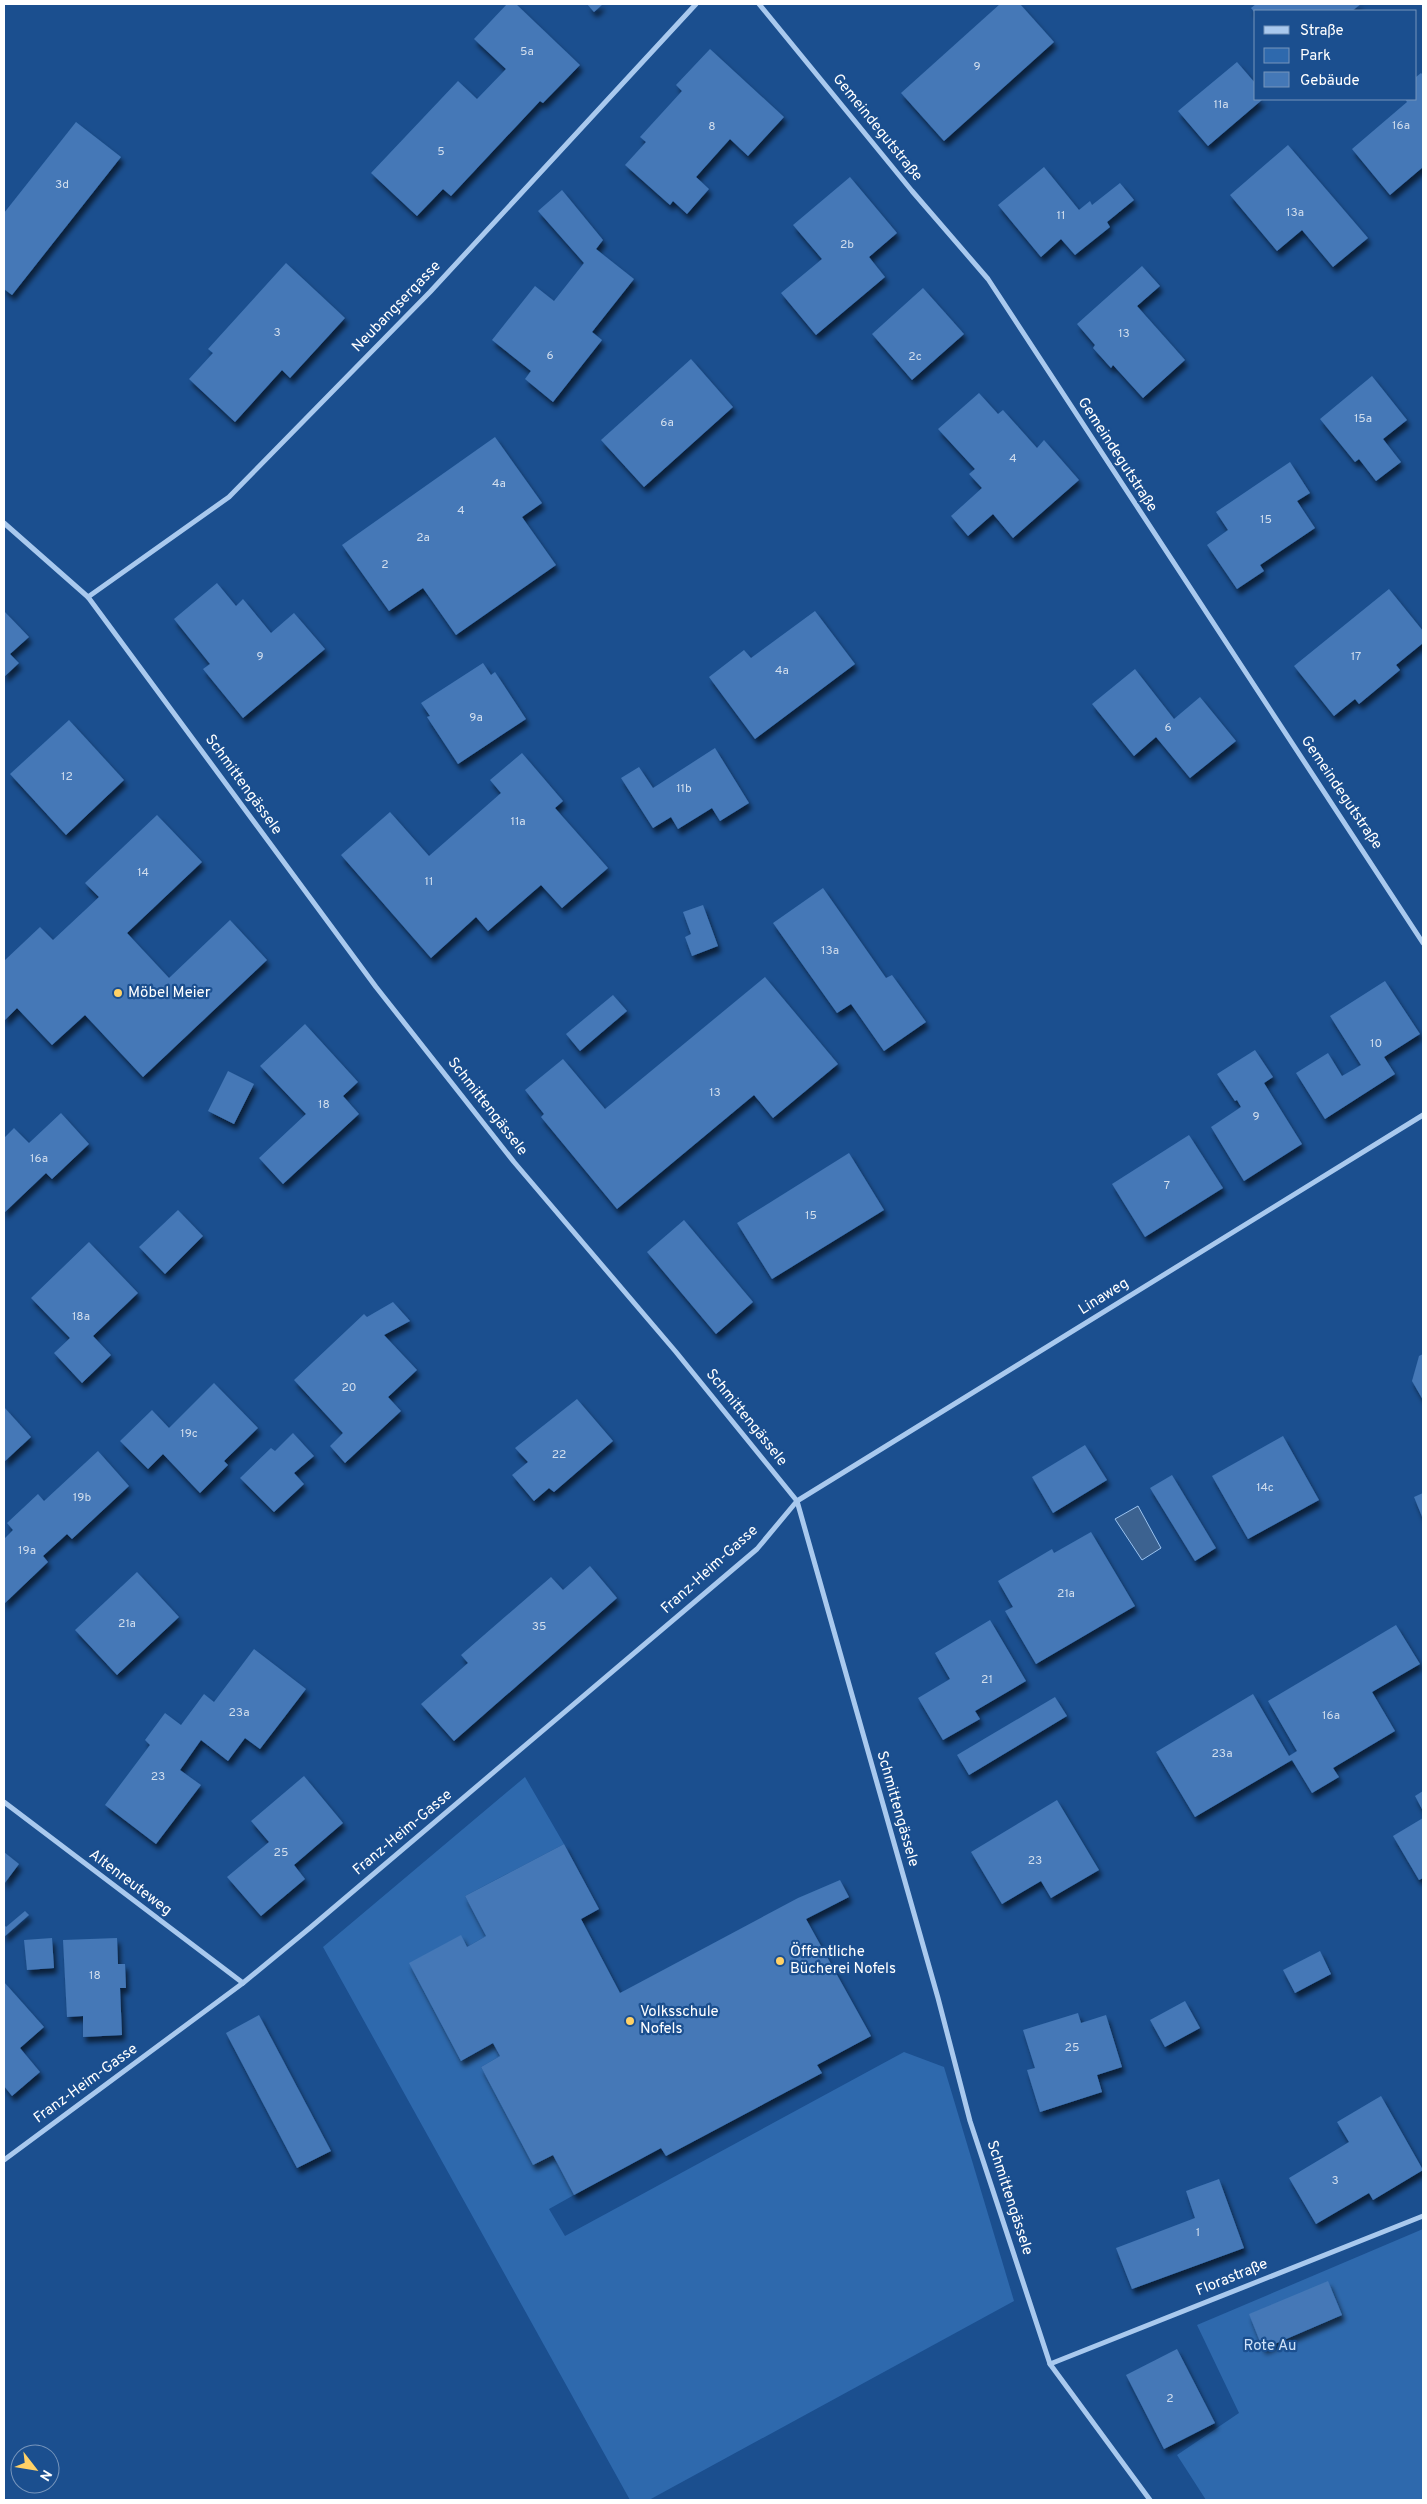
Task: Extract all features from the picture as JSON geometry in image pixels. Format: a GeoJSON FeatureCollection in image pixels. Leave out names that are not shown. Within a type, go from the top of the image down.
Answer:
{"type":"FeatureCollection","features":[{"type":"Feature","properties":{"kind":"street","name":"Neubangsergasse"},"geometry":{"type":"LineString","coordinates":[[88,597],[229,498],[424,299],[696,4]]}},
{"type":"Feature","properties":{"kind":"street","name":"Gemeindegutstraße"},"geometry":{"type":"LineString","coordinates":[[759,4],[912,191],[988,279],[1423,943]]}},
{"type":"Feature","properties":{"kind":"street","name":"Schmittengässele"},"geometry":{"type":"LineString","coordinates":[[4,524],[88,597],[376,987],[514,1162],[670,1345],[797,1501],[935,1988],[970,2121],[1050,2364],[1150,2500]]}},
{"type":"Feature","properties":{"kind":"street","name":"Linaweg"},"geometry":{"type":"LineString","coordinates":[[797,1501],[1423,1115]]}},
{"type":"Feature","properties":{"kind":"street","name":"Franz-Heim-Gasse"},"geometry":{"type":"LineString","coordinates":[[4,2160],[243,1983],[757,1549],[797,1501]]}},
{"type":"Feature","properties":{"kind":"street","name":"Altenreuteweg"},"geometry":{"type":"LineString","coordinates":[[4,1802],[243,1983]]}},
{"type":"Feature","properties":{"kind":"street","name":"Florastraße"},"geometry":{"type":"LineString","coordinates":[[1050,2364],[1423,2216]]}},
{"type":"Feature","properties":{"kind":"green space"},"geometry":{"type":"Polygon","coordinates":[[[525,1777],[564,1844],[465,1896],[486,1936],[467,1947],[462,2061],[493,2043],[500,2056],[481,2067],[533,2165],[553,2155],[574,2195],[549,2209],[565,2236],[904,2052],[944,2067],[1014,2301],[649,2500],[630,2500],[323,1947],[525,1777]]]}},
{"type":"Feature","properties":{"kind":"green space","name":"Rote Au"},"geometry":{"type":"Polygon","coordinates":[[[1423,2229],[1423,2500],[1206,2500],[1177,2455],[1239,2413],[1197,2325],[1423,2229]]]}},
{"type":"Feature","properties":{"kind":"shaded area"},"geometry":{"type":"Polygon","coordinates":[[[1138,1506],[1161,1548],[1142,1560],[1115,1519],[1138,1506]]]}},
{"type":"Feature","properties":{"kind":"building"},"geometry":{"type":"Polygon","coordinates":[[[507,4],[516,4],[580,65],[543,103],[540,101],[451,196],[443,189],[417,216],[371,173],[458,81],[477,99],[506,69],[474,39],[507,4]]]}},
{"type":"Feature","properties":{"kind":"building"},"geometry":{"type":"Polygon","coordinates":[[[587,4],[603,4],[594,12],[587,4]]]}},
{"type":"Feature","properties":{"kind":"building"},"geometry":{"type":"Polygon","coordinates":[[[1000,4],[1020,4],[1054,42],[944,141],[901,93],[1000,4]]]}},
{"type":"Feature","properties":{"kind":"building"},"geometry":{"type":"Polygon","coordinates":[[[1256,4],[1361,4],[1353,10],[1254,10],[1254,12],[1251,8],[1256,4]]]}},
{"type":"Feature","properties":{"kind":"building"},"geometry":{"type":"Polygon","coordinates":[[[710,49],[784,117],[748,156],[730,139],[696,177],[709,189],[687,214],[673,201],[670,205],[625,165],[646,142],[640,137],[682,91],[676,85],[710,49]]]}},
{"type":"Feature","properties":{"kind":"building"},"geometry":{"type":"Polygon","coordinates":[[[1237,62],[1254,82],[1254,100],[1262,100],[1208,146],[1178,111],[1237,62]]]}},
{"type":"Feature","properties":{"kind":"building"},"geometry":{"type":"Polygon","coordinates":[[[1421,73],[1423,75],[1423,167],[1390,195],[1352,149],[1407,102],[1406,100],[1417,100],[1417,76],[1421,73]]]}},
{"type":"Feature","properties":{"kind":"building"},"geometry":{"type":"Polygon","coordinates":[[[76,122],[121,157],[12,295],[4,289],[4,213],[76,122]]]}},
{"type":"Feature","properties":{"kind":"building"},"geometry":{"type":"Polygon","coordinates":[[[1288,145],[1368,238],[1333,267],[1302,230],[1277,251],[1230,195],[1288,145]]]}},
{"type":"Feature","properties":{"kind":"building"},"geometry":{"type":"Polygon","coordinates":[[[1044,167],[1079,210],[1090,201],[1092,205],[1120,183],[1134,200],[1107,222],[1110,227],[1075,255],[1061,239],[1041,257],[998,205],[1044,167]]]}},
{"type":"Feature","properties":{"kind":"building"},"geometry":{"type":"Polygon","coordinates":[[[850,177],[897,233],[869,257],[885,277],[816,335],[781,293],[822,259],[793,225],[850,177]]]}},
{"type":"Feature","properties":{"kind":"building"},"geometry":{"type":"Polygon","coordinates":[[[562,190],[603,240],[596,249],[634,279],[592,332],[602,340],[553,402],[525,379],[531,371],[492,340],[535,286],[554,301],[584,263],[538,211],[562,190]]]}},
{"type":"Feature","properties":{"kind":"building"},"geometry":{"type":"Polygon","coordinates":[[[286,263],[345,318],[290,378],[282,370],[235,422],[189,379],[213,353],[208,349],[286,263]]]}},
{"type":"Feature","properties":{"kind":"building"},"geometry":{"type":"Polygon","coordinates":[[[1142,266],[1160,286],[1137,306],[1185,360],[1143,398],[1113,365],[1111,368],[1093,348],[1095,345],[1077,324],[1142,266]]]}},
{"type":"Feature","properties":{"kind":"building"},"geometry":{"type":"Polygon","coordinates":[[[923,288],[964,334],[912,380],[872,334],[923,288]]]}},
{"type":"Feature","properties":{"kind":"building"},"geometry":{"type":"Polygon","coordinates":[[[691,359],[733,407],[644,487],[601,440],[691,359]]]}},
{"type":"Feature","properties":{"kind":"building"},"geometry":{"type":"Polygon","coordinates":[[[1372,376],[1407,420],[1383,439],[1401,462],[1376,481],[1359,459],[1355,462],[1320,419],[1372,376]]]}},
{"type":"Feature","properties":{"kind":"building"},"geometry":{"type":"Polygon","coordinates":[[[979,393],[998,414],[1003,410],[1037,448],[1044,440],[1079,480],[1013,538],[993,514],[968,536],[951,516],[982,488],[969,474],[975,469],[938,429],[979,393]]]}},
{"type":"Feature","properties":{"kind":"building"},"geometry":{"type":"Polygon","coordinates":[[[495,437],[542,503],[522,517],[556,565],[456,635],[423,588],[389,611],[342,545],[495,437]]]}},
{"type":"Feature","properties":{"kind":"building"},"geometry":{"type":"Polygon","coordinates":[[[1290,462],[1310,493],[1297,501],[1315,528],[1260,565],[1264,571],[1237,589],[1207,545],[1228,530],[1216,512],[1290,462]]]}},
{"type":"Feature","properties":{"kind":"building"},"geometry":{"type":"Polygon","coordinates":[[[217,583],[236,606],[243,599],[271,633],[294,613],[325,649],[243,718],[203,669],[210,664],[174,619],[217,583]]]}},
{"type":"Feature","properties":{"kind":"building"},"geometry":{"type":"Polygon","coordinates":[[[1389,589],[1423,631],[1423,643],[1396,665],[1400,670],[1359,704],[1355,699],[1334,716],[1294,666],[1389,589]]]}},
{"type":"Feature","properties":{"kind":"building"},"geometry":{"type":"Polygon","coordinates":[[[4,611],[29,637],[10,654],[19,663],[4,677],[4,611]]]}},
{"type":"Feature","properties":{"kind":"building"},"geometry":{"type":"Polygon","coordinates":[[[815,611],[855,664],[755,739],[709,677],[744,650],[751,658],[815,611]]]}},
{"type":"Feature","properties":{"kind":"building"},"geometry":{"type":"Polygon","coordinates":[[[483,663],[491,675],[495,672],[526,719],[458,764],[427,717],[430,716],[421,703],[483,663]]]}},
{"type":"Feature","properties":{"kind":"building"},"geometry":{"type":"Polygon","coordinates":[[[1135,669],[1174,719],[1200,697],[1236,741],[1190,778],[1156,737],[1134,756],[1092,704],[1135,669]]]}},
{"type":"Feature","properties":{"kind":"building"},"geometry":{"type":"Polygon","coordinates":[[[69,720],[124,780],[66,835],[10,774],[69,720]]]}},
{"type":"Feature","properties":{"kind":"building"},"geometry":{"type":"Polygon","coordinates":[[[715,748],[749,803],[720,821],[712,808],[678,829],[671,817],[653,828],[621,778],[639,767],[653,788],[715,748]]]}},
{"type":"Feature","properties":{"kind":"building"},"geometry":{"type":"Polygon","coordinates":[[[522,753],[563,801],[555,808],[608,868],[562,908],[541,885],[488,931],[476,917],[431,958],[341,855],[390,812],[429,856],[501,793],[490,780],[522,753]]]}},
{"type":"Feature","properties":{"kind":"building","name":"Möbel Meier"},"geometry":{"type":"Polygon","coordinates":[[[157,815],[202,862],[127,933],[169,978],[230,920],[267,960],[143,1077],[85,1015],[52,1045],[17,1008],[4,1021],[4,961],[40,927],[53,940],[99,897],[85,883],[157,815]]]}},
{"type":"Feature","properties":{"kind":"building"},"geometry":{"type":"Polygon","coordinates":[[[823,888],[886,978],[892,975],[926,1022],[884,1051],[851,1004],[837,1013],[773,923],[823,888]]]}},
{"type":"Feature","properties":{"kind":"building"},"geometry":{"type":"Polygon","coordinates":[[[703,905],[718,946],[692,956],[685,937],[691,934],[683,912],[703,905]]]}},
{"type":"Feature","properties":{"kind":"building"},"geometry":{"type":"Polygon","coordinates":[[[765,977],[838,1064],[773,1118],[754,1095],[617,1209],[541,1117],[544,1114],[525,1090],[563,1059],[605,1109],[765,977]]]}},
{"type":"Feature","properties":{"kind":"building"},"geometry":{"type":"Polygon","coordinates":[[[1385,981],[1420,1034],[1384,1057],[1395,1074],[1325,1119],[1296,1073],[1328,1053],[1342,1076],[1361,1065],[1330,1016],[1385,981]]]}},
{"type":"Feature","properties":{"kind":"building"},"geometry":{"type":"Polygon","coordinates":[[[613,995],[627,1011],[580,1051],[566,1034],[613,995]]]}},
{"type":"Feature","properties":{"kind":"building"},"geometry":{"type":"Polygon","coordinates":[[[305,1024],[358,1082],[343,1096],[359,1114],[283,1184],[259,1158],[306,1114],[260,1066],[305,1024]]]}},
{"type":"Feature","properties":{"kind":"building"},"geometry":{"type":"Polygon","coordinates":[[[1255,1050],[1273,1077],[1264,1083],[1302,1144],[1244,1181],[1211,1127],[1241,1107],[1217,1074],[1255,1050]]]}},
{"type":"Feature","properties":{"kind":"building"},"geometry":{"type":"Polygon","coordinates":[[[228,1071],[254,1084],[234,1124],[208,1111],[228,1071]]]}},
{"type":"Feature","properties":{"kind":"building"},"geometry":{"type":"Polygon","coordinates":[[[61,1113],[89,1144],[52,1179],[46,1173],[4,1213],[4,1138],[14,1128],[29,1143],[61,1113]]]}},
{"type":"Feature","properties":{"kind":"building"},"geometry":{"type":"Polygon","coordinates":[[[1189,1135],[1223,1188],[1145,1237],[1112,1184],[1189,1135]]]}},
{"type":"Feature","properties":{"kind":"building"},"geometry":{"type":"Polygon","coordinates":[[[849,1153],[884,1210],[772,1279],[737,1223],[849,1153]]]}},
{"type":"Feature","properties":{"kind":"building"},"geometry":{"type":"Polygon","coordinates":[[[178,1210],[203,1236],[165,1274],[139,1247],[178,1210]]]}},
{"type":"Feature","properties":{"kind":"building"},"geometry":{"type":"Polygon","coordinates":[[[684,1220],[753,1302],[716,1334],[647,1252],[684,1220]]]}},
{"type":"Feature","properties":{"kind":"building"},"geometry":{"type":"Polygon","coordinates":[[[89,1242],[138,1293],[93,1336],[111,1355],[82,1383],[54,1353],[70,1338],[31,1298],[89,1242]]]}},
{"type":"Feature","properties":{"kind":"building"},"geometry":{"type":"Polygon","coordinates":[[[393,1302],[410,1321],[384,1335],[417,1370],[388,1397],[401,1411],[345,1463],[330,1446],[343,1433],[294,1380],[364,1314],[367,1317],[393,1302]]]}},
{"type":"Feature","properties":{"kind":"building"},"geometry":{"type":"Polygon","coordinates":[[[1423,1354],[1423,1400],[1412,1381],[1419,1356],[1423,1354]]]}},
{"type":"Feature","properties":{"kind":"building"},"geometry":{"type":"Polygon","coordinates":[[[214,1383],[258,1428],[224,1461],[228,1465],[200,1493],[163,1454],[148,1469],[120,1441],[152,1410],[169,1428],[214,1383]]]}},
{"type":"Feature","properties":{"kind":"building"},"geometry":{"type":"Polygon","coordinates":[[[577,1399],[613,1441],[554,1492],[549,1488],[534,1501],[512,1475],[528,1462],[515,1448],[577,1399]]]}},
{"type":"Feature","properties":{"kind":"building"},"geometry":{"type":"Polygon","coordinates":[[[4,1407],[31,1437],[4,1462],[4,1407]]]}},
{"type":"Feature","properties":{"kind":"building"},"geometry":{"type":"Polygon","coordinates":[[[293,1433],[314,1456],[294,1473],[304,1484],[274,1512],[240,1478],[271,1448],[275,1451],[293,1433]]]}},
{"type":"Feature","properties":{"kind":"building"},"geometry":{"type":"Polygon","coordinates":[[[1283,1436],[1319,1500],[1248,1539],[1212,1476],[1283,1436]]]}},
{"type":"Feature","properties":{"kind":"building"},"geometry":{"type":"Polygon","coordinates":[[[1085,1445],[1107,1480],[1053,1513],[1032,1477],[1085,1445]]]}},
{"type":"Feature","properties":{"kind":"building"},"geometry":{"type":"Polygon","coordinates":[[[98,1451],[129,1486],[72,1539],[67,1534],[43,1556],[48,1562],[4,1604],[4,1539],[13,1530],[7,1523],[38,1494],[44,1501],[98,1451]]]}},
{"type":"Feature","properties":{"kind":"building"},"geometry":{"type":"Polygon","coordinates":[[[1172,1475],[1216,1548],[1195,1561],[1150,1488],[1172,1475]]]}},
{"type":"Feature","properties":{"kind":"building"},"geometry":{"type":"Polygon","coordinates":[[[1423,1493],[1423,1519],[1414,1497],[1423,1493]]]}},
{"type":"Feature","properties":{"kind":"building"},"geometry":{"type":"Polygon","coordinates":[[[1091,1532],[1135,1606],[1036,1664],[1005,1611],[1013,1607],[998,1581],[1052,1549],[1054,1553],[1091,1532]]]}},
{"type":"Feature","properties":{"kind":"building"},"geometry":{"type":"Polygon","coordinates":[[[590,1566],[617,1598],[454,1741],[421,1704],[468,1663],[461,1655],[551,1577],[563,1590],[590,1566]]]}},
{"type":"Feature","properties":{"kind":"building"},"geometry":{"type":"Polygon","coordinates":[[[137,1572],[179,1617],[117,1675],[75,1630],[137,1572]]]}},
{"type":"Feature","properties":{"kind":"building"},"geometry":{"type":"Polygon","coordinates":[[[990,1620],[1026,1681],[975,1711],[980,1719],[943,1740],[918,1698],[950,1679],[935,1653],[990,1620]]]}},
{"type":"Feature","properties":{"kind":"building"},"geometry":{"type":"Polygon","coordinates":[[[1396,1625],[1420,1664],[1372,1692],[1395,1731],[1333,1768],[1339,1777],[1312,1793],[1292,1760],[1195,1817],[1156,1752],[1253,1694],[1289,1756],[1297,1751],[1268,1701],[1396,1625]]]}},
{"type":"Feature","properties":{"kind":"building"},"geometry":{"type":"Polygon","coordinates":[[[254,1649],[306,1689],[260,1749],[245,1738],[228,1761],[201,1740],[180,1770],[201,1785],[156,1844],[105,1805],[150,1745],[145,1740],[165,1713],[181,1725],[204,1694],[214,1702],[254,1649]]]}},
{"type":"Feature","properties":{"kind":"building"},"geometry":{"type":"Polygon","coordinates":[[[1055,1697],[1067,1716],[969,1775],[957,1755],[1055,1697]]]}},
{"type":"Feature","properties":{"kind":"building"},"geometry":{"type":"Polygon","coordinates":[[[304,1776],[343,1823],[294,1865],[305,1879],[261,1916],[227,1877],[269,1842],[251,1821],[304,1776]]]}},
{"type":"Feature","properties":{"kind":"building"},"geometry":{"type":"Polygon","coordinates":[[[1423,1791],[1423,1811],[1415,1796],[1423,1791]]]}},
{"type":"Feature","properties":{"kind":"building"},"geometry":{"type":"Polygon","coordinates":[[[1057,1800],[1099,1870],[1051,1898],[1041,1881],[1002,1904],[971,1852],[1057,1800]]]}},
{"type":"Feature","properties":{"kind":"building"},"geometry":{"type":"Polygon","coordinates":[[[1423,1818],[1423,1878],[1419,1880],[1393,1836],[1423,1818]]]}},
{"type":"Feature","properties":{"kind":"building"},"geometry":{"type":"Polygon","coordinates":[[[564,1844],[599,1909],[581,1919],[620,1993],[798,1898],[840,1880],[849,1897],[806,1919],[871,2036],[817,2065],[822,2073],[666,2156],[661,2148],[574,2195],[553,2155],[533,2165],[481,2067],[500,2056],[493,2043],[461,2061],[409,1963],[461,1935],[467,1947],[486,1936],[465,1896],[564,1844]]]}},
{"type":"Feature","properties":{"kind":"building"},"geometry":{"type":"Polygon","coordinates":[[[4,1852],[19,1864],[4,1884],[4,1852]]]}},
{"type":"Feature","properties":{"kind":"building"},"geometry":{"type":"Polygon","coordinates":[[[25,1911],[29,1915],[4,1937],[4,1924],[6,1927],[25,1911]]]}},
{"type":"Feature","properties":{"kind":"building"},"geometry":{"type":"Polygon","coordinates":[[[52,1938],[54,1968],[27,1970],[24,1940],[52,1938]]]}},
{"type":"Feature","properties":{"kind":"building"},"geometry":{"type":"Polygon","coordinates":[[[117,1938],[118,1964],[125,1964],[126,1988],[120,1988],[122,2035],[83,2037],[83,2016],[67,2017],[63,1940],[117,1938]]]}},
{"type":"Feature","properties":{"kind":"building"},"geometry":{"type":"Polygon","coordinates":[[[1320,1951],[1331,1974],[1295,1993],[1283,1970],[1320,1951]]]}},
{"type":"Feature","properties":{"kind":"building"},"geometry":{"type":"Polygon","coordinates":[[[4,1982],[44,2027],[20,2048],[40,2072],[12,2096],[4,2086],[4,1982]]]}},
{"type":"Feature","properties":{"kind":"building"},"geometry":{"type":"Polygon","coordinates":[[[1185,2001],[1200,2028],[1165,2047],[1150,2020],[1185,2001]]]}},
{"type":"Feature","properties":{"kind":"building"},"geometry":{"type":"Polygon","coordinates":[[[1078,2013],[1081,2023],[1106,2015],[1122,2067],[1097,2075],[1102,2092],[1040,2112],[1027,2070],[1035,2068],[1023,2030],[1078,2013]]]}},
{"type":"Feature","properties":{"kind":"building"},"geometry":{"type":"Polygon","coordinates":[[[259,2015],[331,2151],[297,2168],[226,2033],[259,2015]]]}},
{"type":"Feature","properties":{"kind":"building"},"geometry":{"type":"Polygon","coordinates":[[[1381,2096],[1423,2170],[1373,2200],[1369,2193],[1316,2224],[1289,2178],[1349,2142],[1337,2122],[1381,2096]]]}},
{"type":"Feature","properties":{"kind":"building"},"geometry":{"type":"Polygon","coordinates":[[[1219,2179],[1244,2248],[1132,2289],[1116,2248],[1195,2218],[1186,2191],[1219,2179]]]}},
{"type":"Feature","properties":{"kind":"building"},"geometry":{"type":"Polygon","coordinates":[[[1328,2281],[1342,2315],[1263,2349],[1249,2314],[1328,2281]]]}},
{"type":"Feature","properties":{"kind":"building"},"geometry":{"type":"Polygon","coordinates":[[[1177,2349],[1215,2423],[1164,2449],[1126,2375],[1177,2349]]]}},
{"type":"Feature","properties":{"kind":"place","name":"Möbel Meier"},"geometry":{"type":"Point","coordinates":[118,993]}},
{"type":"Feature","properties":{"kind":"place","name":"Öffentliche Bücherei Nofels"},"geometry":{"type":"Point","coordinates":[780,1961]}},
{"type":"Feature","properties":{"kind":"place","name":"Volksschule Nofels"},"geometry":{"type":"Point","coordinates":[630,2021]}}]}
